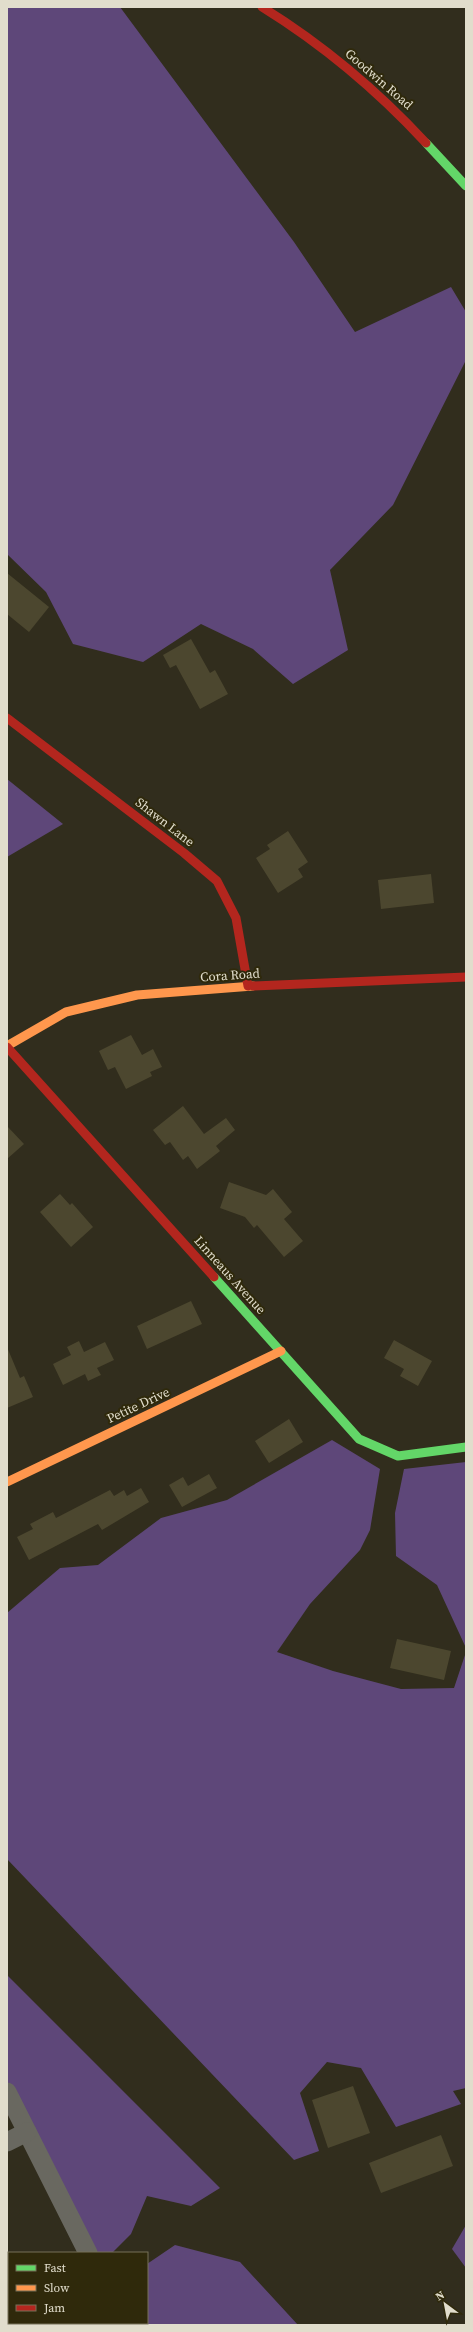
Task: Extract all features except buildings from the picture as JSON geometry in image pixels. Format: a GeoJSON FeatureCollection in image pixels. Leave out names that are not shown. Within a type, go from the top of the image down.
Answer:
{"type":"FeatureCollection","features":[{"type":"Feature","properties":{"kind":"street","name":"Goodwin Road"},"geometry":{"type":"LineString","coordinates":[[262,7],[301,32],[358,75],[410,124],[466,186]]}},
{"type":"Feature","properties":{"kind":"street","name":"Shawn Lane"},"geometry":{"type":"LineString","coordinates":[[7,718],[184,852],[217,881],[236,918],[248,986]]}},
{"type":"Feature","properties":{"kind":"street","name":"Cora Road"},"geometry":{"type":"LineString","coordinates":[[7,1046],[66,1012],[137,995],[248,986],[454,979],[466,976]]}},
{"type":"Feature","properties":{"kind":"street","name":"Linneaus Avenue"},"geometry":{"type":"LineString","coordinates":[[7,1046],[359,1439],[398,1456],[466,1447]]}},
{"type":"Feature","properties":{"kind":"street","name":"Petite Drive"},"geometry":{"type":"LineString","coordinates":[[7,1482],[281,1352]]}},
{"type":"Feature","properties":{"kind":"street"},"geometry":{"type":"LineString","coordinates":[[7,2092],[87,2252]]}},
{"type":"Feature","properties":{"kind":"street"},"geometry":{"type":"LineString","coordinates":[[7,2142],[27,2132]]}},
{"type":"Feature","properties":{"kind":"shaded area"},"geometry":{"type":"Polygon","coordinates":[[[7,7],[120,7],[294,242],[355,332],[451,287],[466,312],[466,360],[393,505],[330,570],[348,650],[293,684],[253,649],[201,624],[143,662],[73,644],[46,592],[7,554],[7,7]]]}},
{"type":"Feature","properties":{"kind":"shaded area"},"geometry":{"type":"Polygon","coordinates":[[[7,779],[63,824],[7,857],[7,779]]]}},
{"type":"Feature","properties":{"kind":"shaded area"},"geometry":{"type":"Polygon","coordinates":[[[332,1440],[380,1469],[370,1530],[360,1550],[310,1604],[277,1652],[333,1671],[401,1689],[454,1688],[466,1652],[466,2088],[453,2091],[461,2104],[396,2127],[361,2068],[327,2062],[300,2093],[319,2151],[294,2160],[7,1859],[7,1613],[60,1568],[98,1565],[161,1518],[227,1500],[332,1440]]]}},
{"type":"Feature","properties":{"kind":"shaded area"},"geometry":{"type":"Polygon","coordinates":[[[466,1462],[466,1648],[437,1585],[396,1556],[395,1513],[404,1469],[466,1462]]]}},
{"type":"Feature","properties":{"kind":"shaded area"},"geometry":{"type":"Polygon","coordinates":[[[7,1975],[220,2188],[191,2206],[147,2196],[131,2234],[113,2252],[80,2252],[7,2084],[7,1975]]]}},
{"type":"Feature","properties":{"kind":"shaded area"},"geometry":{"type":"Polygon","coordinates":[[[466,2225],[466,2268],[452,2249],[466,2225]]]}},
{"type":"Feature","properties":{"kind":"shaded area"},"geometry":{"type":"Polygon","coordinates":[[[175,2245],[240,2262],[298,2325],[145,2325],[148,2324],[148,2263],[175,2245]]]}},
{"type":"Feature","properties":{"kind":"traffic: fast"},"geometry":{"type":"LineString","coordinates":[[426,143],[466,186]]}},
{"type":"Feature","properties":{"kind":"traffic: fast"},"geometry":{"type":"LineString","coordinates":[[214,1277],[359,1439],[398,1456],[466,1447]]}},
{"type":"Feature","properties":{"kind":"traffic: slow"},"geometry":{"type":"LineString","coordinates":[[7,1046],[66,1012],[137,995],[253,986]]}},
{"type":"Feature","properties":{"kind":"traffic: slow"},"geometry":{"type":"LineString","coordinates":[[7,1482],[281,1351]]}},
{"type":"Feature","properties":{"kind":"traffic: jam"},"geometry":{"type":"LineString","coordinates":[[262,7],[307,37],[349,69],[388,104],[426,143]]}},
{"type":"Feature","properties":{"kind":"traffic: jam"},"geometry":{"type":"LineString","coordinates":[[7,718],[184,853],[217,881],[236,918],[248,986]]}},
{"type":"Feature","properties":{"kind":"traffic: jam"},"geometry":{"type":"LineString","coordinates":[[253,986],[466,977]]}},
{"type":"Feature","properties":{"kind":"traffic: jam"},"geometry":{"type":"LineString","coordinates":[[7,1047],[214,1277]]}}]}
